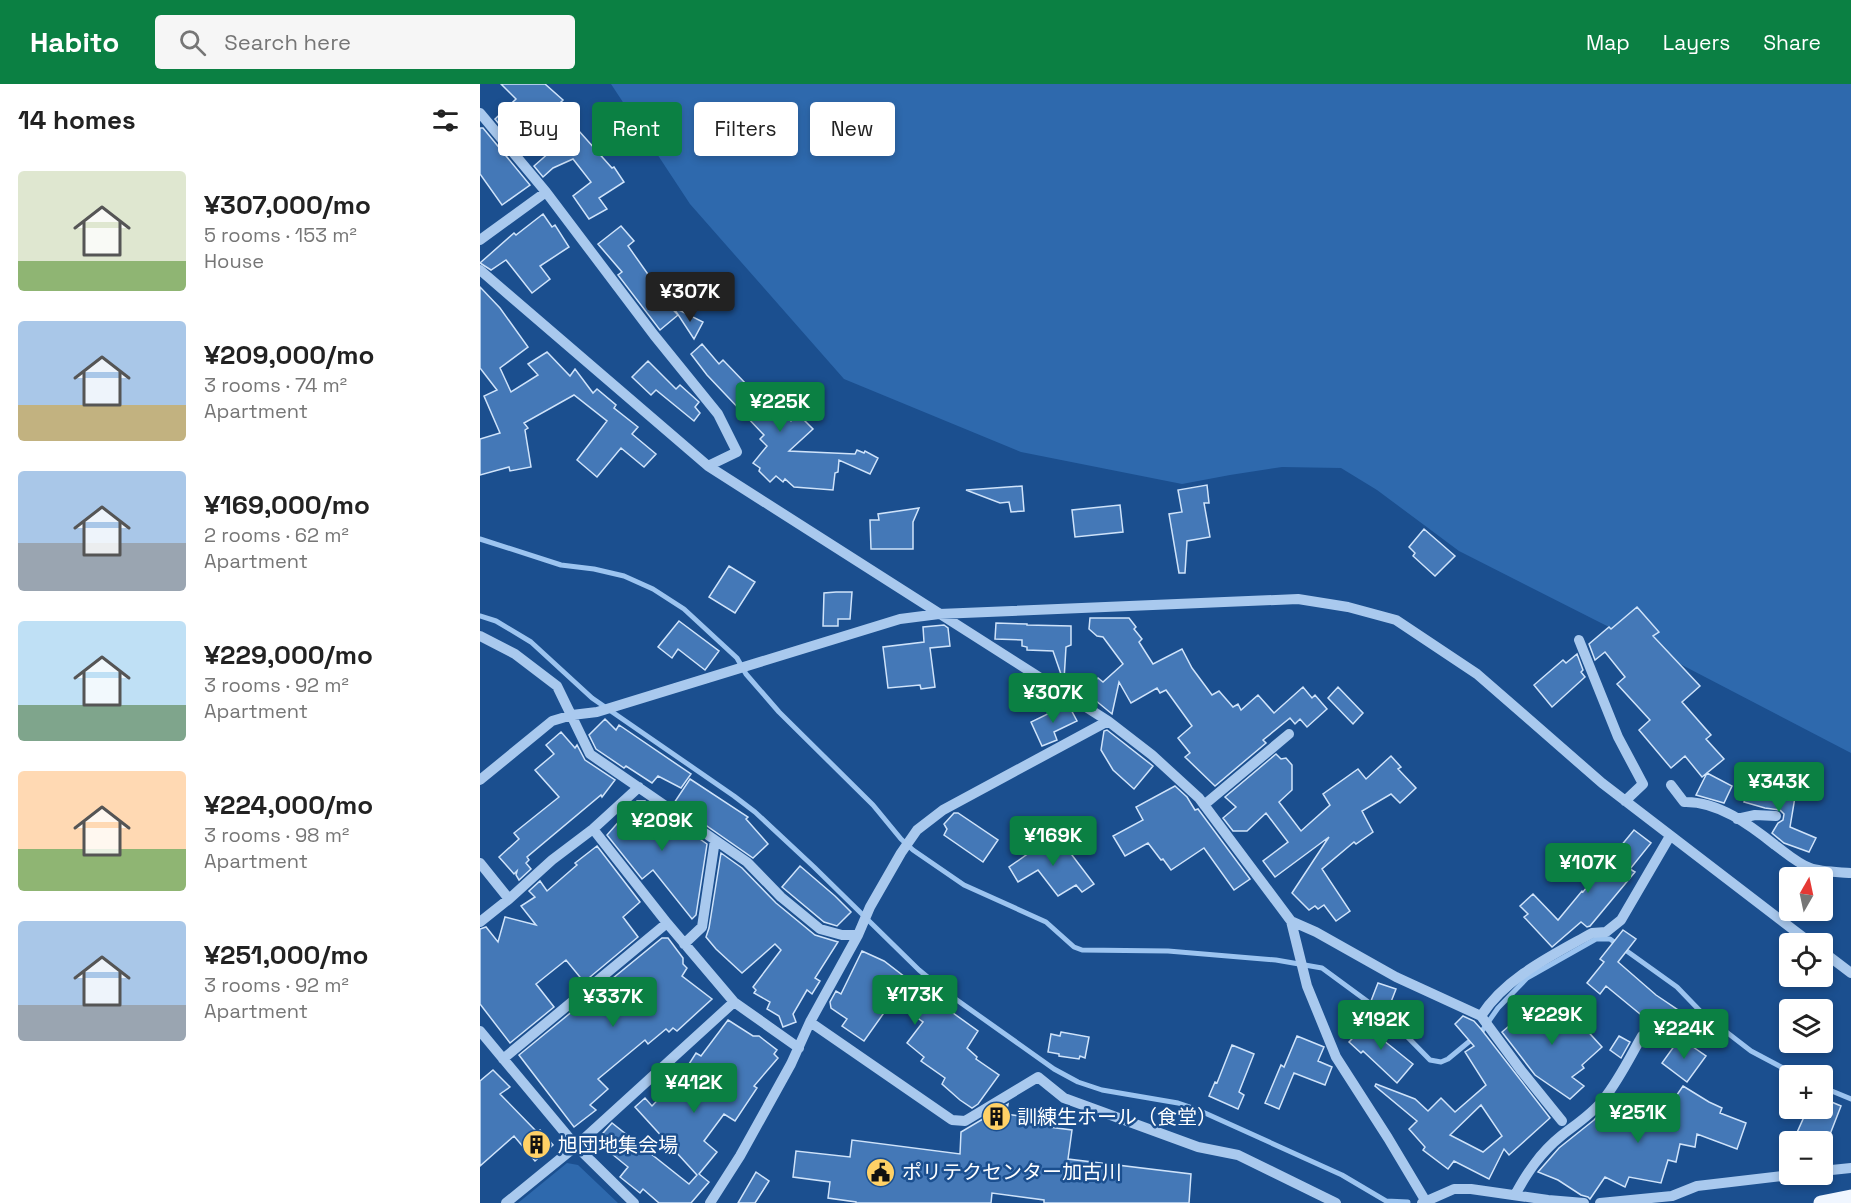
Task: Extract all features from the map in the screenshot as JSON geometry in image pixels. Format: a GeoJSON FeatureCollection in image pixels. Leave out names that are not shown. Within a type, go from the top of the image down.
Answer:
{"type":"FeatureCollection","features":[{"type":"Feature","properties":{"kind":"main road"},"geometry":{"type":"LineString","coordinates":[[1821,1203],[1851,1197]]}},
{"type":"Feature","properties":{"kind":"street"},"geometry":{"type":"LineString","coordinates":[[480,113],[546,192],[654,335],[718,414],[737,452],[708,466]]}},
{"type":"Feature","properties":{"kind":"street"},"geometry":{"type":"LineString","coordinates":[[480,240],[546,192]]}},
{"type":"Feature","properties":{"kind":"street"},"geometry":{"type":"LineString","coordinates":[[480,270],[708,466],[1108,721],[1152,755],[1200,798],[1291,921],[1305,979],[1336,1057],[1388,1138],[1424,1202],[1454,1189],[1471,1189],[1584,1203]]}},
{"type":"Feature","properties":{"kind":"street"},"geometry":{"type":"LineString","coordinates":[[480,780],[552,721],[572,715],[597,712],[900,619],[939,614],[1298,599],[1348,607],[1396,620],[1477,674],[1624,801],[1798,933]]}},
{"type":"Feature","properties":{"kind":"street"},"geometry":{"type":"LineString","coordinates":[[480,636],[515,654],[557,686],[590,754],[747,862],[781,897],[820,929],[842,935],[858,935]]}},
{"type":"Feature","properties":{"kind":"street"},"geometry":{"type":"LineString","coordinates":[[1579,640],[1618,737],[1643,784],[1624,801]]}},
{"type":"Feature","properties":{"kind":"street"},"geometry":{"type":"LineString","coordinates":[[710,1203],[740,1155],[799,1048],[810,1022],[858,935],[870,907],[917,830],[943,810],[1108,721]]}},
{"type":"Feature","properties":{"kind":"street"},"geometry":{"type":"LineString","coordinates":[[1204,805],[1289,734]]}},
{"type":"Feature","properties":{"kind":"street"},"geometry":{"type":"LineString","coordinates":[[1671,785],[1684,802],[1707,806],[1737,819],[1794,860],[1811,869],[1851,873]]}},
{"type":"Feature","properties":{"kind":"street"},"geometry":{"type":"LineString","coordinates":[[480,922],[552,860],[593,829],[639,787]]}},
{"type":"Feature","properties":{"kind":"street"},"geometry":{"type":"LineString","coordinates":[[1737,819],[1755,815],[1776,816]]}},
{"type":"Feature","properties":{"kind":"street"},"geometry":{"type":"LineString","coordinates":[[593,829],[684,944],[734,1002],[799,1048]]}},
{"type":"Feature","properties":{"kind":"street"},"geometry":{"type":"LineString","coordinates":[[1481,1016],[1489,1004],[1517,978],[1592,933],[1606,932],[1621,920],[1670,836]]}},
{"type":"Feature","properties":{"kind":"street"},"geometry":{"type":"LineString","coordinates":[[684,944],[702,927],[715,840]]}},
{"type":"Feature","properties":{"kind":"street"},"geometry":{"type":"LineString","coordinates":[[480,863],[509,899]]}},
{"type":"Feature","properties":{"kind":"street"},"geometry":{"type":"LineString","coordinates":[[1291,921],[1316,932],[1396,977],[1481,1016],[1562,1121]]}},
{"type":"Feature","properties":{"kind":"street"},"geometry":{"type":"LineString","coordinates":[[503,1059],[667,923]]}},
{"type":"Feature","properties":{"kind":"street"},"geometry":{"type":"LineString","coordinates":[[1833,959],[1851,973]]}},
{"type":"Feature","properties":{"kind":"street"},"geometry":{"type":"LineString","coordinates":[[506,1203],[576,1146],[734,1002]]}},
{"type":"Feature","properties":{"kind":"street"},"geometry":{"type":"LineString","coordinates":[[810,1022],[952,1120],[965,1121],[1038,1077],[1064,1098],[1198,1147],[1238,1155],[1336,1203]]}},
{"type":"Feature","properties":{"kind":"street"},"geometry":{"type":"LineString","coordinates":[[480,1031],[576,1146],[634,1203]]}},
{"type":"Feature","properties":{"kind":"street"},"geometry":{"type":"LineString","coordinates":[[1515,1195],[1539,1157],[1602,1101],[1622,1072],[1642,1036]]}},
{"type":"Feature","properties":{"kind":"street"},"geometry":{"type":"LineString","coordinates":[[1833,1170],[1851,1168]]}},
{"type":"Feature","properties":{"kind":"street"},"geometry":{"type":"LineString","coordinates":[[1600,1203],[1672,1196],[1697,1186],[1779,1176]]}},
{"type":"Feature","properties":{"kind":"shaded area"},"geometry":{"type":"Polygon","coordinates":[[[611,84],[1851,84],[1851,753],[1459,551],[1377,490],[1341,468],[1282,467],[1182,484],[1021,452],[844,379],[690,204],[658,156],[682,156],[682,102],[623,102],[611,84]]]}},
{"type":"Feature","properties":{"kind":"shaded area"},"geometry":{"type":"Polygon","coordinates":[[[567,1163],[578,1165],[618,1203],[518,1203],[567,1163]]]}},
{"type":"Feature","properties":{"kind":"building"},"geometry":{"type":"Polygon","coordinates":[[[501,84],[545,84],[563,100],[561,102],[513,102],[516,99],[501,84]]]}},
{"type":"Feature","properties":{"kind":"building"},"geometry":{"type":"Polygon","coordinates":[[[480,128],[483,128],[498,146],[498,156],[506,156],[530,185],[502,205],[480,174],[480,128]]]}},
{"type":"Feature","properties":{"kind":"building"},"geometry":{"type":"Polygon","coordinates":[[[580,132],[592,146],[592,156],[601,156],[612,168],[614,167],[624,182],[599,198],[607,209],[589,219],[573,196],[591,182],[573,159],[553,168],[543,177],[534,166],[545,156],[580,156],[580,132]]]}},
{"type":"Feature","properties":{"kind":"building"},"geometry":{"type":"Polygon","coordinates":[[[543,214],[552,227],[555,225],[569,247],[540,266],[550,279],[532,293],[506,260],[491,270],[480,263],[514,233],[516,235],[543,214]]]}},
{"type":"Feature","properties":{"kind":"building"},"geometry":{"type":"Polygon","coordinates":[[[621,226],[634,241],[628,246],[657,287],[654,290],[678,315],[660,330],[618,275],[622,272],[598,244],[621,226]]]}},
{"type":"Feature","properties":{"kind":"building"},"geometry":{"type":"Polygon","coordinates":[[[480,287],[500,308],[528,347],[500,368],[511,392],[538,375],[528,364],[547,352],[570,376],[575,369],[593,393],[597,389],[616,405],[614,408],[638,427],[632,434],[656,454],[644,467],[621,448],[597,477],[577,460],[607,421],[574,395],[524,423],[528,428],[525,430],[531,467],[510,471],[509,467],[480,475],[480,439],[500,433],[484,396],[497,390],[480,368],[480,287]]]}},
{"type":"Feature","properties":{"kind":"building"},"geometry":{"type":"Polygon","coordinates":[[[673,307],[703,322],[694,339],[673,307]]]}},
{"type":"Feature","properties":{"kind":"building"},"geometry":{"type":"Polygon","coordinates":[[[702,344],[719,364],[723,360],[748,386],[752,383],[791,421],[798,414],[813,429],[789,451],[855,454],[857,450],[864,453],[865,451],[878,458],[870,474],[839,460],[833,490],[794,487],[785,479],[783,482],[776,476],[770,482],[759,471],[760,468],[753,463],[767,446],[760,439],[764,435],[707,375],[691,354],[702,344]]]}},
{"type":"Feature","properties":{"kind":"building"},"geometry":{"type":"Polygon","coordinates":[[[648,361],[676,389],[680,385],[699,402],[695,407],[700,413],[694,421],[656,390],[651,395],[632,377],[648,361]]]}},
{"type":"Feature","properties":{"kind":"building"},"geometry":{"type":"Polygon","coordinates":[[[1207,485],[1209,503],[1204,503],[1210,537],[1187,541],[1185,573],[1179,573],[1169,514],[1182,512],[1178,490],[1207,485]]]}},
{"type":"Feature","properties":{"kind":"building"},"geometry":{"type":"Polygon","coordinates":[[[1022,486],[1024,511],[1011,512],[1009,502],[1000,503],[966,490],[1022,486]]]}},
{"type":"Feature","properties":{"kind":"building"},"geometry":{"type":"Polygon","coordinates":[[[1120,505],[1123,532],[1075,537],[1072,510],[1120,505]]]}},
{"type":"Feature","properties":{"kind":"building"},"geometry":{"type":"Polygon","coordinates":[[[919,508],[913,522],[913,549],[871,549],[870,520],[879,520],[878,514],[919,508]]]}},
{"type":"Feature","properties":{"kind":"building"},"geometry":{"type":"Polygon","coordinates":[[[1424,529],[1455,556],[1435,576],[1413,556],[1415,553],[1409,547],[1424,529]]]}},
{"type":"Feature","properties":{"kind":"building"},"geometry":{"type":"Polygon","coordinates":[[[729,566],[755,582],[735,613],[709,597],[729,566]]]}},
{"type":"Feature","properties":{"kind":"building"},"geometry":{"type":"Polygon","coordinates":[[[852,592],[850,619],[838,619],[838,626],[823,626],[824,593],[852,592]]]}},
{"type":"Feature","properties":{"kind":"building"},"geometry":{"type":"Polygon","coordinates":[[[1637,607],[1659,632],[1653,636],[1700,686],[1682,702],[1711,735],[1706,739],[1724,759],[1702,777],[1685,756],[1671,768],[1639,730],[1650,720],[1617,684],[1625,677],[1605,652],[1595,660],[1589,644],[1637,607]]]}},
{"type":"Feature","properties":{"kind":"building"},"geometry":{"type":"Polygon","coordinates":[[[1090,618],[1129,618],[1142,639],[1139,642],[1153,664],[1182,649],[1192,668],[1212,695],[1219,691],[1233,707],[1238,704],[1241,710],[1258,695],[1274,713],[1303,687],[1312,698],[1315,695],[1327,709],[1307,727],[1300,719],[1295,724],[1290,718],[1263,740],[1266,743],[1215,786],[1185,757],[1190,753],[1178,738],[1192,726],[1166,690],[1160,693],[1157,688],[1131,703],[1119,682],[1112,714],[1084,691],[1093,679],[1095,681],[1098,678],[1103,682],[1123,664],[1103,637],[1097,636],[1089,629],[1090,618]]]}},
{"type":"Feature","properties":{"kind":"building"},"geometry":{"type":"Polygon","coordinates":[[[679,621],[719,651],[705,670],[678,649],[672,658],[658,647],[679,621]]]}},
{"type":"Feature","properties":{"kind":"building"},"geometry":{"type":"Polygon","coordinates":[[[996,623],[1071,626],[1071,645],[1066,647],[1064,680],[1053,651],[1027,650],[1027,647],[1022,646],[1022,640],[995,639],[996,623]]]}},
{"type":"Feature","properties":{"kind":"building"},"geometry":{"type":"Polygon","coordinates":[[[944,625],[948,628],[950,646],[930,648],[935,687],[921,689],[920,685],[888,688],[883,647],[924,642],[923,627],[944,625]]]}},
{"type":"Feature","properties":{"kind":"building"},"geometry":{"type":"Polygon","coordinates":[[[1577,654],[1583,670],[1581,672],[1585,677],[1552,707],[1534,685],[1563,660],[1566,663],[1577,654]]]}},
{"type":"Feature","properties":{"kind":"building"},"geometry":{"type":"Polygon","coordinates":[[[1338,687],[1363,713],[1353,724],[1328,698],[1338,687]]]}},
{"type":"Feature","properties":{"kind":"building"},"geometry":{"type":"Polygon","coordinates":[[[1068,704],[1077,721],[1054,732],[1057,740],[1042,746],[1031,722],[1068,704]]]}},
{"type":"Feature","properties":{"kind":"building"},"geometry":{"type":"Polygon","coordinates":[[[605,719],[616,730],[619,725],[691,774],[681,788],[658,776],[652,783],[596,749],[589,735],[605,719]]]}},
{"type":"Feature","properties":{"kind":"building"},"geometry":{"type":"Polygon","coordinates":[[[1107,730],[1153,766],[1134,789],[1113,770],[1101,750],[1104,731],[1107,730]]]}},
{"type":"Feature","properties":{"kind":"building"},"geometry":{"type":"Polygon","coordinates":[[[561,732],[575,748],[577,745],[585,760],[615,780],[602,797],[601,795],[527,857],[529,860],[526,863],[531,869],[519,880],[516,875],[517,871],[514,874],[499,857],[519,839],[514,833],[559,797],[535,770],[554,754],[546,745],[561,732]]]}},
{"type":"Feature","properties":{"kind":"building"},"geometry":{"type":"Polygon","coordinates":[[[1276,754],[1281,759],[1286,758],[1292,765],[1292,790],[1279,802],[1301,831],[1330,805],[1323,794],[1358,769],[1366,779],[1391,756],[1401,767],[1398,769],[1416,788],[1400,803],[1391,794],[1362,811],[1373,832],[1356,844],[1354,842],[1322,869],[1350,911],[1336,921],[1324,905],[1318,909],[1315,906],[1309,910],[1292,893],[1329,837],[1275,877],[1263,861],[1288,842],[1266,813],[1247,831],[1233,831],[1223,818],[1236,807],[1225,797],[1276,754]]]}},
{"type":"Feature","properties":{"kind":"building"},"geometry":{"type":"Polygon","coordinates":[[[1707,773],[1732,786],[1724,803],[1696,795],[1707,773]]]}},
{"type":"Feature","properties":{"kind":"building"},"geometry":{"type":"Polygon","coordinates":[[[1752,778],[1780,787],[1778,795],[1795,797],[1790,827],[1816,838],[1809,852],[1784,843],[1772,833],[1778,823],[1783,820],[1784,814],[1780,810],[1744,802],[1752,778]]]}},
{"type":"Feature","properties":{"kind":"building"},"geometry":{"type":"Polygon","coordinates":[[[690,779],[748,817],[746,819],[768,844],[753,858],[674,803],[690,779]]]}},
{"type":"Feature","properties":{"kind":"building"},"geometry":{"type":"Polygon","coordinates":[[[1175,786],[1187,797],[1195,810],[1198,809],[1250,879],[1234,890],[1204,848],[1171,870],[1148,843],[1125,856],[1113,836],[1143,820],[1136,807],[1175,786]]]}},
{"type":"Feature","properties":{"kind":"building"},"geometry":{"type":"Polygon","coordinates":[[[637,801],[645,801],[707,844],[696,915],[692,919],[653,870],[642,879],[607,835],[637,801]]]}},
{"type":"Feature","properties":{"kind":"building"},"geometry":{"type":"Polygon","coordinates":[[[954,813],[958,813],[998,840],[983,862],[944,835],[947,829],[944,824],[954,813]]]}},
{"type":"Feature","properties":{"kind":"building"},"geometry":{"type":"Polygon","coordinates":[[[1634,830],[1651,843],[1630,869],[1635,872],[1590,926],[1587,927],[1581,922],[1552,947],[1524,917],[1528,914],[1520,906],[1533,894],[1558,920],[1634,830]]]}},
{"type":"Feature","properties":{"kind":"building"},"geometry":{"type":"Polygon","coordinates":[[[1056,834],[1094,884],[1082,892],[1076,885],[1058,896],[1038,870],[1018,882],[1009,867],[1056,834]]]}},
{"type":"Feature","properties":{"kind":"building"},"geometry":{"type":"Polygon","coordinates":[[[597,846],[640,902],[623,917],[638,937],[584,982],[566,960],[536,984],[554,1007],[510,1043],[480,1004],[480,929],[486,927],[498,942],[505,917],[536,925],[521,906],[535,897],[529,891],[540,881],[547,891],[577,865],[575,863],[597,846]]]}},
{"type":"Feature","properties":{"kind":"building"},"geometry":{"type":"Polygon","coordinates":[[[721,853],[742,868],[776,903],[815,935],[838,942],[815,978],[820,981],[812,994],[807,990],[793,1014],[796,1022],[783,1027],[779,1016],[767,1009],[770,1002],[754,993],[756,990],[753,987],[781,950],[775,944],[742,973],[706,937],[721,853]]]}},
{"type":"Feature","properties":{"kind":"building"},"geometry":{"type":"Polygon","coordinates":[[[800,866],[851,912],[837,926],[824,922],[782,887],[800,866]]]}},
{"type":"Feature","properties":{"kind":"building"},"geometry":{"type":"Polygon","coordinates":[[[1623,930],[1636,939],[1618,962],[1656,995],[1690,1018],[1673,1038],[1606,986],[1600,994],[1587,983],[1604,962],[1600,959],[1623,930]]]}},
{"type":"Feature","properties":{"kind":"building"},"geometry":{"type":"Polygon","coordinates":[[[662,938],[668,938],[683,958],[683,964],[687,968],[682,976],[712,999],[677,1031],[673,1028],[669,1032],[666,1029],[648,1044],[645,1040],[598,1079],[608,1089],[590,1105],[596,1110],[574,1127],[519,1055],[662,938]]]}},
{"type":"Feature","properties":{"kind":"building"},"geometry":{"type":"Polygon","coordinates":[[[862,951],[884,961],[978,1031],[967,1048],[977,1057],[976,1059],[999,1075],[978,1104],[972,1108],[960,1100],[942,1084],[945,1078],[921,1061],[924,1057],[907,1043],[923,1022],[893,1000],[864,1041],[842,1026],[847,1019],[831,1008],[830,1002],[836,991],[841,994],[862,951]]]}},
{"type":"Feature","properties":{"kind":"building"},"geometry":{"type":"Polygon","coordinates":[[[1378,983],[1396,989],[1389,1007],[1371,1001],[1378,983]]]}},
{"type":"Feature","properties":{"kind":"building"},"geometry":{"type":"Polygon","coordinates":[[[1543,997],[1563,1022],[1572,1014],[1602,1047],[1582,1065],[1584,1068],[1572,1077],[1584,1086],[1570,1099],[1535,1075],[1502,1032],[1543,997]]]}},
{"type":"Feature","properties":{"kind":"building"},"geometry":{"type":"Polygon","coordinates":[[[1463,1016],[1474,1021],[1550,1118],[1509,1155],[1504,1149],[1489,1179],[1454,1161],[1448,1169],[1423,1150],[1425,1147],[1409,1129],[1417,1121],[1375,1086],[1376,1084],[1415,1099],[1428,1111],[1441,1098],[1455,1112],[1486,1085],[1465,1052],[1474,1046],[1455,1024],[1463,1016]],[[1481,1105],[1450,1135],[1483,1152],[1502,1136],[1481,1105]]]}},
{"type":"Feature","properties":{"kind":"building"},"geometry":{"type":"Polygon","coordinates":[[[728,1020],[753,1036],[759,1036],[777,1050],[774,1054],[778,1058],[754,1086],[757,1088],[735,1121],[724,1114],[704,1141],[717,1152],[699,1174],[709,1182],[691,1203],[659,1203],[643,1189],[640,1193],[620,1177],[628,1167],[596,1141],[612,1123],[689,1184],[697,1175],[635,1107],[645,1098],[652,1106],[671,1086],[677,1083],[696,1053],[701,1056],[728,1020]]]}},
{"type":"Feature","properties":{"kind":"building"},"geometry":{"type":"Polygon","coordinates":[[[1370,1020],[1387,1036],[1383,1040],[1413,1064],[1397,1083],[1363,1051],[1361,1053],[1349,1042],[1370,1020]]]}},
{"type":"Feature","properties":{"kind":"building"},"geometry":{"type":"Polygon","coordinates":[[[1061,1032],[1089,1037],[1085,1058],[1059,1056],[1059,1054],[1048,1052],[1051,1034],[1060,1036],[1061,1032]]]}},
{"type":"Feature","properties":{"kind":"building"},"geometry":{"type":"Polygon","coordinates":[[[1297,1036],[1324,1047],[1318,1061],[1332,1067],[1325,1085],[1294,1073],[1279,1109],[1265,1103],[1281,1065],[1284,1067],[1297,1036]]]}},
{"type":"Feature","properties":{"kind":"building"},"geometry":{"type":"Polygon","coordinates":[[[1619,1036],[1630,1042],[1621,1058],[1610,1050],[1619,1036]]]}},
{"type":"Feature","properties":{"kind":"building"},"geometry":{"type":"Polygon","coordinates":[[[1680,1038],[1706,1056],[1687,1082],[1662,1063],[1680,1038]]]}},
{"type":"Feature","properties":{"kind":"building"},"geometry":{"type":"Polygon","coordinates":[[[1232,1045],[1254,1054],[1239,1092],[1244,1095],[1238,1109],[1209,1096],[1215,1082],[1217,1083],[1232,1045]]]}},
{"type":"Feature","properties":{"kind":"building"},"geometry":{"type":"Polygon","coordinates":[[[493,1070],[510,1087],[500,1094],[553,1145],[535,1161],[514,1136],[480,1166],[480,1081],[493,1070]]]}},
{"type":"Feature","properties":{"kind":"building"},"geometry":{"type":"Polygon","coordinates":[[[1683,1086],[1722,1108],[1720,1113],[1746,1123],[1737,1149],[1697,1134],[1695,1147],[1680,1144],[1676,1162],[1668,1160],[1661,1183],[1629,1177],[1625,1187],[1605,1177],[1590,1199],[1558,1180],[1538,1172],[1559,1148],[1594,1120],[1611,1101],[1640,1125],[1642,1122],[1653,1130],[1683,1086]]]}},
{"type":"Feature","properties":{"kind":"building"},"geometry":{"type":"Polygon","coordinates":[[[1833,1103],[1841,1106],[1831,1131],[1798,1131],[1803,1119],[1833,1119],[1833,1103]]]}},
{"type":"Feature","properties":{"kind":"building"},"geometry":{"type":"Polygon","coordinates":[[[1008,1104],[1006,1114],[1050,1120],[1049,1127],[1072,1130],[1068,1159],[1191,1174],[1189,1203],[1044,1203],[1044,1200],[992,1193],[991,1203],[856,1203],[828,1198],[830,1182],[793,1177],[796,1151],[850,1157],[852,1140],[960,1154],[961,1132],[1008,1104]]]}},
{"type":"Feature","properties":{"kind":"building"},"geometry":{"type":"Polygon","coordinates":[[[756,1172],[769,1181],[755,1203],[738,1203],[756,1172]]]}},
{"type":"Feature","properties":{"kind":"waterway"},"geometry":{"type":"LineString","coordinates":[[480,539],[561,565],[624,576],[653,589],[684,609],[737,658],[746,674],[779,712],[873,805],[913,850],[964,885],[1046,922],[1074,947],[1082,950],[1168,951],[1276,960],[1322,968],[1386,1015],[1430,1060],[1441,1062],[1448,1059],[1482,1031],[1498,1008],[1527,978],[1596,939],[1610,939],[1677,987],[1703,1014],[1751,1051],[1779,1066]]}},
{"type":"Feature","properties":{"kind":"waterway"},"geometry":{"type":"LineString","coordinates":[[480,616],[496,621],[531,642],[592,698],[755,812],[919,970],[947,993],[1054,1069],[1078,1082],[1102,1090],[1178,1103],[1196,1109],[1342,1175],[1386,1201],[1408,1202]]}},
{"type":"Feature","properties":{"kind":"waterway"},"geometry":{"type":"LineString","coordinates":[[1833,1092],[1851,1099]]}},
{"type":"Feature","properties":{"kind":"place","name":"訓練生ホール（食堂）"},"geometry":{"type":"Point","coordinates":[996,1117]}},
{"type":"Feature","properties":{"kind":"place","name":"旭団地集会場"},"geometry":{"type":"Point","coordinates":[537,1145]}},
{"type":"Feature","properties":{"kind":"place","name":"ポリテクセンター加古川"},"geometry":{"type":"Point","coordinates":[881,1172]}}]}
